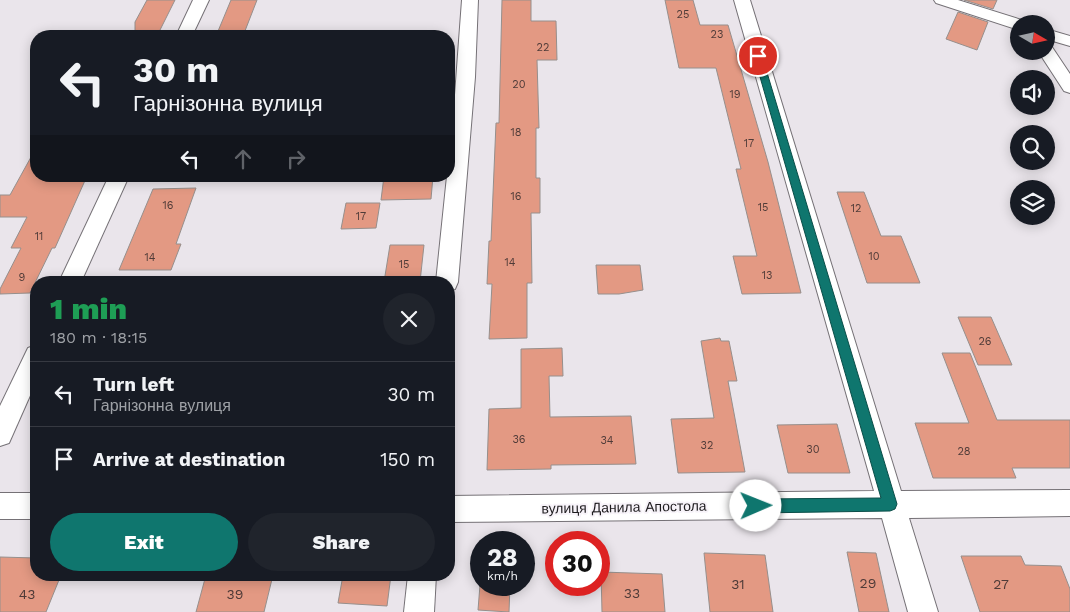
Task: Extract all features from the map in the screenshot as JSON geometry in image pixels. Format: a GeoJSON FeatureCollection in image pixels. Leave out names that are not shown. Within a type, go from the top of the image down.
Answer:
{"type":"FeatureCollection","features":[{"type":"Feature","properties":{"kind":"street"},"geometry":{"type":"LineString","coordinates":[[187,30],[200,0]]}},
{"type":"Feature","properties":{"kind":"street"},"geometry":{"type":"LineString","coordinates":[[448,276],[466,78],[470,0]]}},
{"type":"Feature","properties":{"kind":"street"},"geometry":{"type":"LineString","coordinates":[[742,0],[923,612]]}},
{"type":"Feature","properties":{"kind":"street"},"geometry":{"type":"LineString","coordinates":[[942,0],[1010,22]]}},
{"type":"Feature","properties":{"kind":"street"},"geometry":{"type":"LineString","coordinates":[[1055,37],[1070,41]]}},
{"type":"Feature","properties":{"kind":"street"},"geometry":{"type":"LineString","coordinates":[[1052,60],[1070,87]]}},
{"type":"Feature","properties":{"kind":"street"},"geometry":{"type":"LineString","coordinates":[[73,276],[116,182]]}},
{"type":"Feature","properties":{"kind":"street"},"geometry":{"type":"LineString","coordinates":[[0,434],[30,369]]}},
{"type":"Feature","properties":{"kind":"street","name":"вулиця Данила Апостола"},"geometry":{"type":"LineString","coordinates":[[455,509],[1070,503]]}},
{"type":"Feature","properties":{"kind":"street"},"geometry":{"type":"LineString","coordinates":[[0,506],[30,506]]}},
{"type":"Feature","properties":{"kind":"street"},"geometry":{"type":"LineString","coordinates":[[419,612],[422,581]]}},
{"type":"Feature","properties":{"kind":"building"},"geometry":{"type":"Polygon","coordinates":[[[147,0],[175,0],[160,30],[135,30],[135,22],[147,0]]]}},
{"type":"Feature","properties":{"kind":"building"},"geometry":{"type":"Polygon","coordinates":[[[231,0],[257,0],[245,30],[218,30],[231,0]]]}},
{"type":"Feature","properties":{"kind":"building"},"geometry":{"type":"Polygon","coordinates":[[[502,0],[531,0],[531,21],[556,21],[557,60],[537,60],[539,128],[536,128],[536,178],[540,178],[540,213],[531,213],[532,283],[527,283],[527,338],[489,339],[492,284],[487,284],[489,241],[491,241],[496,123],[499,123],[502,0]]]}},
{"type":"Feature","properties":{"kind":"building"},"geometry":{"type":"Polygon","coordinates":[[[665,0],[693,0],[700,25],[728,25],[768,162],[801,293],[742,294],[733,256],[757,256],[736,169],[741,169],[716,68],[679,68],[665,0]]]}},
{"type":"Feature","properties":{"kind":"building"},"geometry":{"type":"Polygon","coordinates":[[[964,0],[997,0],[993,9],[964,0]]]}},
{"type":"Feature","properties":{"kind":"building"},"geometry":{"type":"Polygon","coordinates":[[[958,12],[988,22],[977,50],[946,39],[958,12]]]}},
{"type":"Feature","properties":{"kind":"building"},"geometry":{"type":"Polygon","coordinates":[[[30,159],[30,182],[84,182],[55,248],[52,248],[38,276],[30,276],[30,293],[0,294],[0,289],[21,248],[11,248],[27,217],[0,217],[0,195],[10,195],[30,159]]]}},
{"type":"Feature","properties":{"kind":"building"},"geometry":{"type":"Polygon","coordinates":[[[383,182],[432,182],[431,199],[381,200],[383,182]]]}},
{"type":"Feature","properties":{"kind":"building"},"geometry":{"type":"Polygon","coordinates":[[[196,188],[176,244],[181,244],[171,270],[119,270],[153,189],[196,188]]]}},
{"type":"Feature","properties":{"kind":"building"},"geometry":{"type":"Polygon","coordinates":[[[837,192],[864,192],[881,236],[901,236],[920,283],[867,283],[837,192]]]}},
{"type":"Feature","properties":{"kind":"building"},"geometry":{"type":"Polygon","coordinates":[[[346,203],[380,203],[376,228],[341,229],[346,203]]]}},
{"type":"Feature","properties":{"kind":"building"},"geometry":{"type":"Polygon","coordinates":[[[390,245],[424,245],[421,276],[385,276],[390,245]]]}},
{"type":"Feature","properties":{"kind":"building"},"geometry":{"type":"Polygon","coordinates":[[[596,265],[640,265],[643,290],[619,294],[598,294],[596,265]]]}},
{"type":"Feature","properties":{"kind":"building"},"geometry":{"type":"Polygon","coordinates":[[[958,317],[991,317],[1012,365],[978,365],[958,317]]]}},
{"type":"Feature","properties":{"kind":"building"},"geometry":{"type":"Polygon","coordinates":[[[720,338],[721,341],[729,341],[737,381],[728,381],[745,472],[678,473],[671,419],[714,418],[701,341],[720,338]]]}},
{"type":"Feature","properties":{"kind":"building"},"geometry":{"type":"Polygon","coordinates":[[[562,348],[563,376],[549,376],[550,417],[631,416],[636,464],[551,465],[551,469],[487,470],[489,409],[521,408],[521,349],[562,348]]]}},
{"type":"Feature","properties":{"kind":"building"},"geometry":{"type":"Polygon","coordinates":[[[942,353],[970,353],[997,420],[1070,420],[1070,468],[1012,468],[1016,478],[933,478],[915,423],[969,423],[942,353]]]}},
{"type":"Feature","properties":{"kind":"building"},"geometry":{"type":"Polygon","coordinates":[[[837,424],[850,473],[788,473],[777,425],[837,424]]]}},
{"type":"Feature","properties":{"kind":"building"},"geometry":{"type":"Polygon","coordinates":[[[847,552],[876,553],[889,612],[859,612],[847,552]]]}},
{"type":"Feature","properties":{"kind":"building"},"geometry":{"type":"Polygon","coordinates":[[[704,553],[765,555],[773,612],[710,612],[704,553]]]}},
{"type":"Feature","properties":{"kind":"building"},"geometry":{"type":"Polygon","coordinates":[[[961,556],[1021,556],[1025,565],[1061,566],[1070,589],[1070,612],[980,612],[961,556]]]}},
{"type":"Feature","properties":{"kind":"building"},"geometry":{"type":"Polygon","coordinates":[[[0,557],[30,558],[30,581],[59,581],[46,612],[0,612],[0,557]]]}},
{"type":"Feature","properties":{"kind":"building"},"geometry":{"type":"Polygon","coordinates":[[[610,572],[662,574],[665,612],[602,612],[602,596],[610,596],[610,572]]]}},
{"type":"Feature","properties":{"kind":"building"},"geometry":{"type":"Polygon","coordinates":[[[204,581],[272,581],[264,612],[196,612],[204,581]]]}},
{"type":"Feature","properties":{"kind":"building"},"geometry":{"type":"Polygon","coordinates":[[[342,581],[390,581],[387,606],[338,603],[342,581]]]}},
{"type":"Feature","properties":{"kind":"building"},"geometry":{"type":"Polygon","coordinates":[[[479,596],[510,596],[509,612],[478,610],[479,596]]]}},
{"type":"Feature","properties":{"kind":"route"},"geometry":{"type":"LineString","coordinates":[[756,506],[890,504],[758,56]]}}]}
